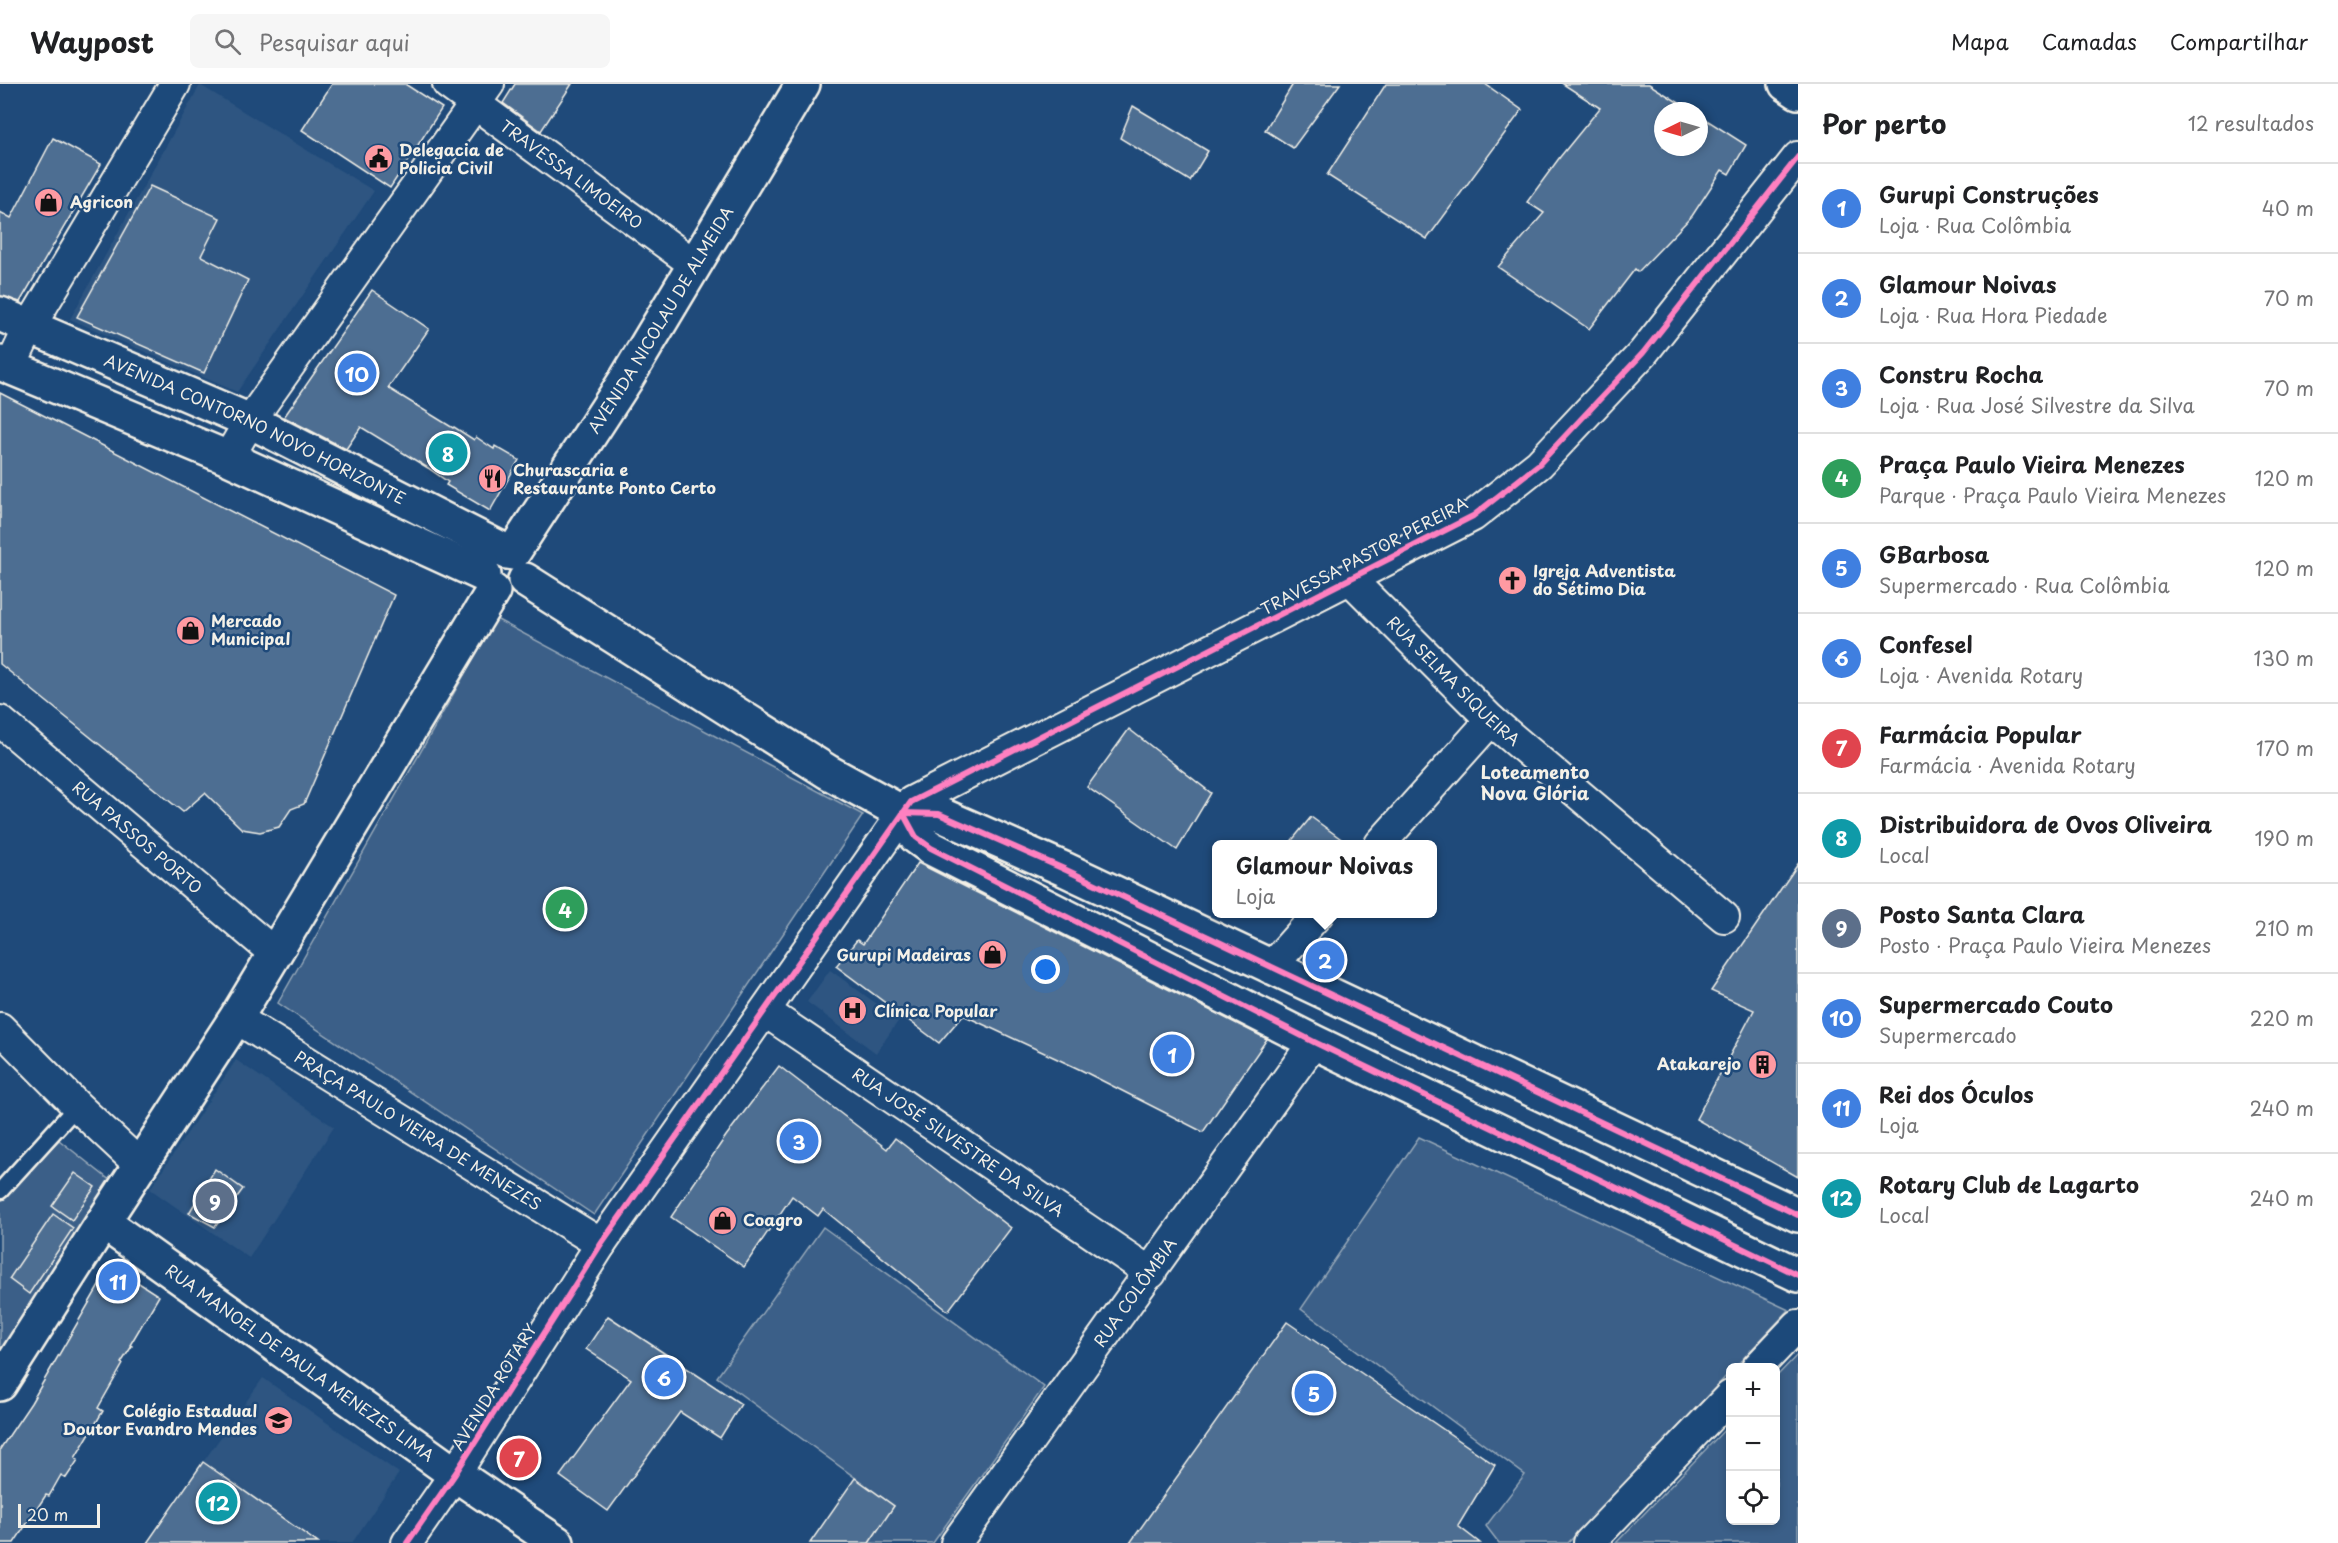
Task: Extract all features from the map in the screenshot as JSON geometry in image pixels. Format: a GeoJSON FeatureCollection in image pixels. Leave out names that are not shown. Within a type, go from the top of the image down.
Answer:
{"type":"FeatureCollection","features":[{"type":"Feature","properties":{"kind":"main road","name":"AVENIDA NICOLAU DE ALMEIDA"},"geometry":{"type":"LineString","coordinates":[[515,562],[803,84]]}},
{"type":"Feature","properties":{"kind":"main road"},"geometry":{"type":"LineString","coordinates":[[1786,84],[1798,92]]}},
{"type":"Feature","properties":{"kind":"main road","name":"AVENIDA CONTORNO NOVO HORIZONTE"},"geometry":{"type":"LineString","coordinates":[[0,314],[250,421],[515,562],[828,772],[903,813]]}},
{"type":"Feature","properties":{"kind":"main road"},"geometry":{"type":"LineString","coordinates":[[5,365],[228,458],[489,583],[500,594],[512,593],[522,586],[515,562]]}},
{"type":"Feature","properties":{"kind":"main road"},"geometry":{"type":"LineString","coordinates":[[0,1384],[236,1018],[489,583]]}},
{"type":"Feature","properties":{"kind":"main road"},"geometry":{"type":"LineString","coordinates":[[903,813],[939,814],[1064,869],[1798,1215]]}},
{"type":"Feature","properties":{"kind":"main road"},"geometry":{"type":"LineString","coordinates":[[903,813],[916,837],[931,848],[1314,1042],[1798,1275]]}},
{"type":"Feature","properties":{"kind":"main road","name":"RUA MANOEL DE PAULA MENEZES LIMA"},"geometry":{"type":"LineString","coordinates":[[103,1222],[455,1474],[558,1543]]}},
{"type":"Feature","properties":{"kind":"street"},"geometry":{"type":"LineString","coordinates":[[5,365],[175,84]]}},
{"type":"Feature","properties":{"kind":"street","name":"TRAVESSA LIMOEIRO"},"geometry":{"type":"LineString","coordinates":[[448,84],[481,94],[694,264]]}},
{"type":"Feature","properties":{"kind":"street"},"geometry":{"type":"LineString","coordinates":[[228,458],[250,421],[481,94]]}},
{"type":"Feature","properties":{"kind":"street","name":"TRAVESSA PASTOR PEREIRA"},"geometry":{"type":"LineString","coordinates":[[766,1012],[911,802],[1473,516],[1539,464],[1643,353],[1798,157]]}},
{"type":"Feature","properties":{"kind":"street","name":"RUA SELMA SIQUEIRA"},"geometry":{"type":"LineString","coordinates":[[1351,580],[1491,720],[1724,917]]}},
{"type":"Feature","properties":{"kind":"street"},"geometry":{"type":"LineString","coordinates":[[1384,840],[1491,720]]}},
{"type":"Feature","properties":{"kind":"street","name":"RUA PASSOS PORTO"},"geometry":{"type":"LineString","coordinates":[[0,721],[274,953]]}},
{"type":"Feature","properties":{"kind":"street"},"geometry":{"type":"LineString","coordinates":[[1270,968],[1314,918]]}},
{"type":"Feature","properties":{"kind":"street","name":"AVENIDA ROTARY"},"geometry":{"type":"LineString","coordinates":[[407,1543],[455,1474],[601,1244],[766,1012]]}},
{"type":"Feature","properties":{"kind":"street","name":"RUA JOSÉ SILVESTRE DA SILVA"},"geometry":{"type":"LineString","coordinates":[[766,1012],[1150,1273]]}},
{"type":"Feature","properties":{"kind":"street","name":"PRAÇA PAULO VIEIRA DE MENEZES"},"geometry":{"type":"LineString","coordinates":[[236,1018],[601,1244]]}},
{"type":"Feature","properties":{"kind":"street"},"geometry":{"type":"LineString","coordinates":[[0,1028],[140,1166]]}},
{"type":"Feature","properties":{"kind":"street","name":"RUA COLÔMBIA"},"geometry":{"type":"LineString","coordinates":[[956,1543],[1314,1042]]}},
{"type":"Feature","properties":{"kind":"street"},"geometry":{"type":"LineString","coordinates":[[1762,1363],[1798,1325]]}},
{"type":"Feature","properties":{"kind":"street"},"geometry":{"type":"LineString","coordinates":[[1589,1543],[1726,1401]]}},
{"type":"Feature","properties":{"kind":"lane"},"geometry":{"type":"LineString","coordinates":[[0,1191],[77,1106]]}},
{"type":"Feature","properties":{"kind":"shaded area"},"geometry":{"type":"Polygon","coordinates":[[[200,85],[374,191],[237,392],[70,319],[200,85]]]}},
{"type":"Feature","properties":{"kind":"shaded area"},"geometry":{"type":"Polygon","coordinates":[[[496,619],[863,815],[594,1215],[278,1003],[496,619]]]}},
{"type":"Feature","properties":{"kind":"shaded area","name":"Clínica Popular"},"geometry":{"type":"Polygon","coordinates":[[[830,970],[899,1020],[876,1053],[807,1002],[830,970]]]}},
{"type":"Feature","properties":{"kind":"shaded area"},"geometry":{"type":"Polygon","coordinates":[[[236,1060],[334,1127],[249,1258],[150,1189],[236,1060]]]}},
{"type":"Feature","properties":{"kind":"shaded area"},"geometry":{"type":"Polygon","coordinates":[[[1419,1137],[1789,1310],[1739,1363],[1726,1363],[1726,1376],[1568,1543],[1499,1543],[1486,1526],[1525,1475],[1301,1309],[1419,1137]]]}},
{"type":"Feature","properties":{"kind":"shaded area"},"geometry":{"type":"Polygon","coordinates":[[[59,1140],[112,1182],[0,1354],[0,1200],[59,1140]]]}},
{"type":"Feature","properties":{"kind":"shaded area"},"geometry":{"type":"Polygon","coordinates":[[[823,1227],[1044,1387],[933,1543],[869,1543],[894,1506],[717,1377],[823,1227]]]}},
{"type":"Feature","properties":{"kind":"shaded area"},"geometry":{"type":"Polygon","coordinates":[[[1798,1354],[1798,1543],[1616,1543],[1726,1428],[1726,1525],[1780,1525],[1780,1373],[1798,1354]]]}},
{"type":"Feature","properties":{"kind":"shaded area","name":"Colégio Estadual Doutor Evandro Mendes"},"geometry":{"type":"Polygon","coordinates":[[[263,1378],[399,1473],[352,1543],[318,1543],[203,1462],[263,1378]]]}},
{"type":"Feature","properties":{"kind":"building","name":"Delegacia de Policia Civil"},"geometry":{"type":"Polygon","coordinates":[[[332,84],[405,84],[442,108],[390,188],[302,130],[332,84]]]}},
{"type":"Feature","properties":{"kind":"building"},"geometry":{"type":"Polygon","coordinates":[[[515,84],[572,84],[541,131],[503,103],[515,84]]]}},
{"type":"Feature","properties":{"kind":"building"},"geometry":{"type":"Polygon","coordinates":[[[1293,84],[1340,84],[1293,148],[1265,130],[1293,84]]]}},
{"type":"Feature","properties":{"kind":"building"},"geometry":{"type":"Polygon","coordinates":[[[1386,84],[1485,84],[1522,110],[1427,239],[1327,175],[1386,84]]]}},
{"type":"Feature","properties":{"kind":"building"},"geometry":{"type":"Polygon","coordinates":[[[1563,84],[1649,84],[1678,102],[1654,102],[1654,156],[1708,156],[1708,121],[1746,145],[1729,174],[1722,170],[1692,216],[1638,272],[1635,269],[1589,329],[1498,267],[1544,213],[1527,202],[1600,108],[1563,84]]]}},
{"type":"Feature","properties":{"kind":"building"},"geometry":{"type":"Polygon","coordinates":[[[1133,106],[1208,151],[1190,181],[1120,138],[1133,106]]]}},
{"type":"Feature","properties":{"kind":"building","name":"Agricon"},"geometry":{"type":"Polygon","coordinates":[[[53,138],[101,164],[20,302],[0,296],[0,212],[11,218],[53,138]]]}},
{"type":"Feature","properties":{"kind":"building"},"geometry":{"type":"Polygon","coordinates":[[[150,186],[220,218],[201,256],[248,280],[204,373],[77,317],[150,186]]]}},
{"type":"Feature","properties":{"kind":"building"},"geometry":{"type":"Polygon","coordinates":[[[372,290],[429,329],[388,388],[474,440],[476,437],[494,449],[495,446],[519,460],[490,511],[446,485],[448,482],[428,468],[361,427],[346,449],[284,417],[372,290]]]}},
{"type":"Feature","properties":{"kind":"building","name":"Mercado Municipal"},"geometry":{"type":"Polygon","coordinates":[[[0,393],[394,595],[304,804],[291,809],[279,827],[260,832],[242,829],[205,793],[183,812],[0,664],[0,393]]]}},
{"type":"Feature","properties":{"kind":"building"},"geometry":{"type":"Polygon","coordinates":[[[1129,729],[1211,793],[1177,850],[1087,787],[1129,729]]]}},
{"type":"Feature","properties":{"kind":"building"},"geometry":{"type":"Polygon","coordinates":[[[1311,817],[1343,840],[1292,840],[1311,817]]]}},
{"type":"Feature","properties":{"kind":"building"},"geometry":{"type":"Polygon","coordinates":[[[918,863],[1267,1039],[1203,1132],[1081,1070],[963,1015],[939,1043],[836,966],[857,940],[863,944],[918,863]]]}},
{"type":"Feature","properties":{"kind":"building","name":"Atakarejo"},"geometry":{"type":"Polygon","coordinates":[[[1798,864],[1798,1177],[1696,1119],[1754,1010],[1711,991],[1798,864]]]}},
{"type":"Feature","properties":{"kind":"building"},"geometry":{"type":"Polygon","coordinates":[[[779,1066],[887,1149],[895,1138],[1011,1228],[948,1311],[823,1209],[818,1216],[792,1196],[744,1267],[671,1217],[726,1136],[779,1066]]]}},
{"type":"Feature","properties":{"kind":"building"},"geometry":{"type":"Polygon","coordinates":[[[215,1169],[243,1189],[215,1227],[189,1213],[215,1169]]]}},
{"type":"Feature","properties":{"kind":"building"},"geometry":{"type":"Polygon","coordinates":[[[75,1173],[95,1187],[72,1220],[52,1206],[75,1173]]]}},
{"type":"Feature","properties":{"kind":"building"},"geometry":{"type":"Polygon","coordinates":[[[53,1214],[73,1228],[29,1294],[9,1279],[53,1214]]]}},
{"type":"Feature","properties":{"kind":"building"},"geometry":{"type":"Polygon","coordinates":[[[111,1265],[159,1296],[130,1345],[132,1346],[121,1363],[123,1364],[98,1408],[103,1411],[75,1458],[78,1460],[66,1478],[61,1475],[49,1496],[46,1495],[14,1543],[0,1543],[0,1449],[31,1403],[111,1265]]]}},
{"type":"Feature","properties":{"kind":"building"},"geometry":{"type":"Polygon","coordinates":[[[608,1316],[741,1404],[720,1438],[680,1412],[608,1511],[560,1476],[631,1379],[586,1349],[608,1316]]]}},
{"type":"Feature","properties":{"kind":"building"},"geometry":{"type":"Polygon","coordinates":[[[1287,1322],[1495,1465],[1458,1526],[1480,1543],[1130,1543],[1287,1322]]]}},
{"type":"Feature","properties":{"kind":"building"},"geometry":{"type":"Polygon","coordinates":[[[203,1462],[318,1543],[147,1543],[203,1462]]]}},
{"type":"Feature","properties":{"kind":"building"},"geometry":{"type":"Polygon","coordinates":[[[855,1478],[894,1506],[869,1543],[810,1543],[855,1478]]]}},
{"type":"Feature","properties":{"kind":"cycle path"},"geometry":{"type":"LineString","coordinates":[[407,1543],[455,1474],[601,1244],[911,802],[1473,516],[1539,464],[1643,353],[1798,157]]}},
{"type":"Feature","properties":{"kind":"cycle path"},"geometry":{"type":"LineString","coordinates":[[903,813],[916,837],[931,848],[1314,1042],[1798,1275]]}},
{"type":"Feature","properties":{"kind":"cycle path"},"geometry":{"type":"LineString","coordinates":[[903,813],[939,814],[1064,869],[1798,1215]]}},
{"type":"Feature","properties":{"kind":"place","name":"Delegacia de Policia Civil"},"geometry":{"type":"Point","coordinates":[378,159]}},
{"type":"Feature","properties":{"kind":"place","name":"Agricon"},"geometry":{"type":"Point","coordinates":[49,202]}},
{"type":"Feature","properties":{"kind":"place","name":"Supermercado Couto"},"geometry":{"type":"Point","coordinates":[357,373]}},
{"type":"Feature","properties":{"kind":"place","name":"Distribuidora de Ovos Oliveira"},"geometry":{"type":"Point","coordinates":[448,453]}},
{"type":"Feature","properties":{"kind":"place","name":"Churascaria e Restaurante Ponto Certo"},"geometry":{"type":"Point","coordinates":[492,479]}},
{"type":"Feature","properties":{"kind":"place","name":"Igreja Adventista do Sétimo Dia"},"geometry":{"type":"Point","coordinates":[1512,580]}},
{"type":"Feature","properties":{"kind":"place","name":"Mercado Municipal"},"geometry":{"type":"Point","coordinates":[190,630]}},
{"type":"Feature","properties":{"kind":"place","name":"Praça Paulo Vieira Menezes"},"geometry":{"type":"Point","coordinates":[565,909]}},
{"type":"Feature","properties":{"kind":"place","name":"Gurupi Madeiras"},"geometry":{"type":"Point","coordinates":[992,955]}},
{"type":"Feature","properties":{"kind":"place","name":"Glamour Noivas"},"geometry":{"type":"Point","coordinates":[1325,960]}},
{"type":"Feature","properties":{"kind":"place","name":"Clínica Popular"},"geometry":{"type":"Point","coordinates":[853,1011]}},
{"type":"Feature","properties":{"kind":"place","name":"Gurupi Construções"},"geometry":{"type":"Point","coordinates":[1172,1054]}},
{"type":"Feature","properties":{"kind":"place","name":"Atakarejo"},"geometry":{"type":"Point","coordinates":[1762,1064]}},
{"type":"Feature","properties":{"kind":"place","name":"Constru Rocha"},"geometry":{"type":"Point","coordinates":[799,1141]}},
{"type":"Feature","properties":{"kind":"place","name":"Posto Santa Clara"},"geometry":{"type":"Point","coordinates":[215,1201]}},
{"type":"Feature","properties":{"kind":"place","name":"Coagro"},"geometry":{"type":"Point","coordinates":[722,1220]}},
{"type":"Feature","properties":{"kind":"place","name":"Rei dos Óculos"},"geometry":{"type":"Point","coordinates":[118,1281]}},
{"type":"Feature","properties":{"kind":"place","name":"Confesel"},"geometry":{"type":"Point","coordinates":[664,1377]}},
{"type":"Feature","properties":{"kind":"place","name":"GBarbosa"},"geometry":{"type":"Point","coordinates":[1314,1393]}},
{"type":"Feature","properties":{"kind":"place","name":"Colégio Estadual Doutor Evandro Mendes"},"geometry":{"type":"Point","coordinates":[278,1420]}},
{"type":"Feature","properties":{"kind":"place","name":"Farmácia Popular"},"geometry":{"type":"Point","coordinates":[519,1458]}},
{"type":"Feature","properties":{"kind":"place","name":"Rotary Club de Lagarto"},"geometry":{"type":"Point","coordinates":[218,1502]}},
{"type":"Feature","properties":{"kind":"district","name":"Loteamento Nova Glória"},"geometry":{"type":"Point","coordinates":[1535,783]}}]}
